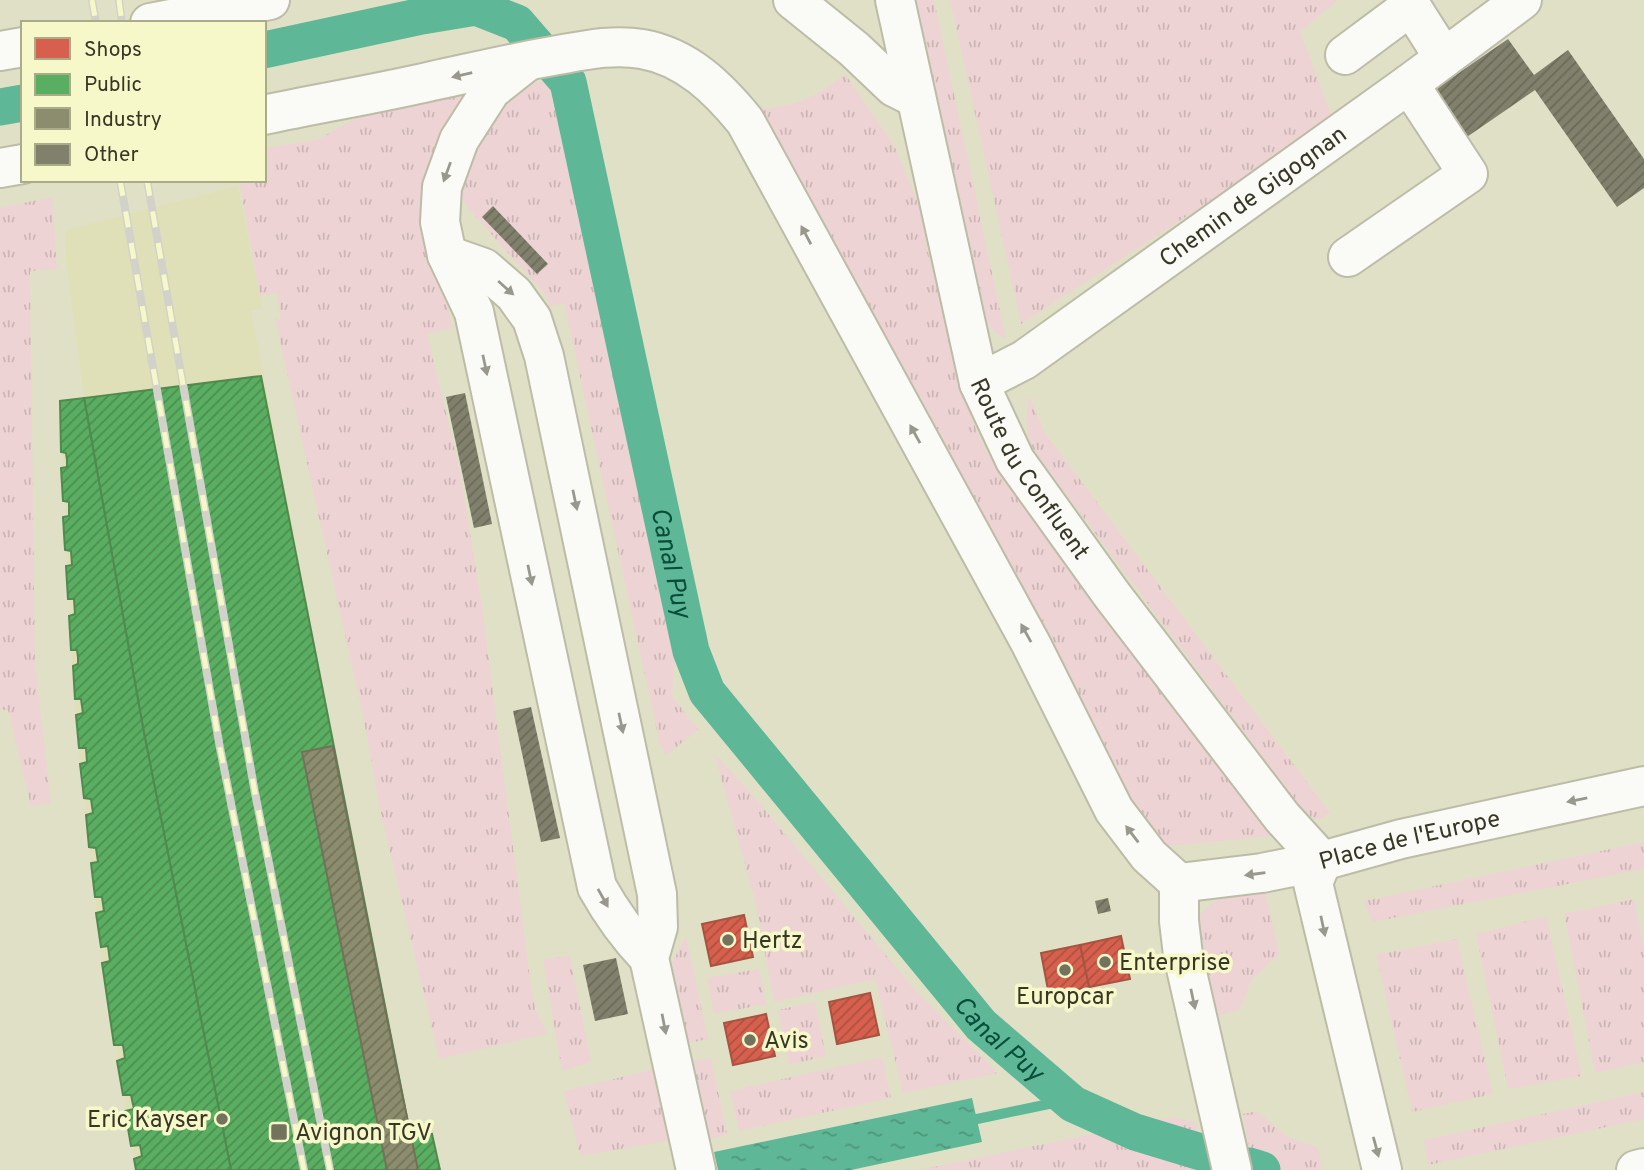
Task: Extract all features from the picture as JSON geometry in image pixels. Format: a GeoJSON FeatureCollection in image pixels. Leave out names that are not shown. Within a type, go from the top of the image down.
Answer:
{"type":"FeatureCollection","features":[{"type":"Feature","properties":{"kind":"street"},"geometry":{"type":"LineString","coordinates":[[160,21],[270,0]]}},
{"type":"Feature","properties":{"kind":"street"},"geometry":{"type":"LineString","coordinates":[[793,0],[854,49],[894,88],[916,98]]}},
{"type":"Feature","properties":{"kind":"street","name":"Route du Confluent"},"geometry":{"type":"LineString","coordinates":[[895,0],[979,383],[1015,460],[1112,595],[1314,853]]}},
{"type":"Feature","properties":{"kind":"street","name":"Chemin de Gigognan"},"geometry":{"type":"LineString","coordinates":[[979,383],[1024,360],[1409,85],[1522,0]]}},
{"type":"Feature","properties":{"kind":"street"},"geometry":{"type":"LineString","coordinates":[[1345,55],[1415,3],[1444,58]]}},
{"type":"Feature","properties":{"kind":"street"},"geometry":{"type":"LineString","coordinates":[[266,115],[529,60],[617,46],[644,49],[671,58],[700,74],[724,95],[745,121],[1031,644],[1114,810],[1149,856],[1180,883],[1262,873],[1314,853]]}},
{"type":"Feature","properties":{"kind":"street"},"geometry":{"type":"LineString","coordinates":[[0,51],[21,47]]}},
{"type":"Feature","properties":{"kind":"street"},"geometry":{"type":"LineString","coordinates":[[529,60],[491,90],[459,140],[442,187],[440,222],[447,255],[474,312],[597,887],[629,937],[649,958]]}},
{"type":"Feature","properties":{"kind":"street"},"geometry":{"type":"LineString","coordinates":[[1348,257],[1468,174],[1409,85]]}},
{"type":"Feature","properties":{"kind":"street"},"geometry":{"type":"LineString","coordinates":[[0,169],[21,164]]}},
{"type":"Feature","properties":{"kind":"street"},"geometry":{"type":"LineString","coordinates":[[447,255],[484,268],[514,294],[532,319],[544,356],[657,894],[658,927],[649,958],[696,1170]]}},
{"type":"Feature","properties":{"kind":"street","name":"Place de l'Europe"},"geometry":{"type":"LineString","coordinates":[[1382,1170],[1313,883],[1314,853],[1347,852],[1644,786]]}},
{"type":"Feature","properties":{"kind":"street"},"geometry":{"type":"LineString","coordinates":[[1180,883],[1179,921],[1183,955],[1232,1170]]}},
{"type":"Feature","properties":{"kind":"street"},"geometry":{"type":"LineString","coordinates":[[1636,1170],[1644,1168]]}},
{"type":"Feature","properties":{"kind":"shaded area"},"geometry":{"type":"Polygon","coordinates":[[[238,186],[262,308],[251,311],[411,1138],[440,1170],[136,1170],[102,963],[80,764],[71,650],[60,401],[84,397],[66,262],[65,230],[238,186]]]}},
{"type":"Feature","properties":{"kind":"green space"},"geometry":{"type":"Polygon","coordinates":[[[912,0],[934,0],[1006,339],[992,329],[977,304],[912,0]]]}},
{"type":"Feature","properties":{"kind":"green space"},"geometry":{"type":"Polygon","coordinates":[[[950,0],[1338,0],[1300,32],[1333,121],[1021,324],[950,0]]]}},
{"type":"Feature","properties":{"kind":"green space"},"geometry":{"type":"Polygon","coordinates":[[[845,74],[894,145],[920,208],[929,257],[974,424],[984,448],[1009,487],[1271,836],[1169,846],[1155,836],[1141,817],[755,110],[803,100],[845,74]]]}},
{"type":"Feature","properties":{"kind":"green space"},"geometry":{"type":"Polygon","coordinates":[[[497,75],[429,236],[453,328],[427,334],[459,467],[482,606],[531,987],[535,1008],[547,1034],[439,1059],[380,809],[365,726],[275,318],[281,320],[277,293],[260,296],[239,182],[266,182],[266,148],[317,140],[387,101],[497,75]]]}},
{"type":"Feature","properties":{"kind":"green space"},"geometry":{"type":"Polygon","coordinates":[[[551,80],[675,662],[672,696],[698,730],[666,755],[660,745],[564,303],[549,306],[545,294],[466,206],[459,192],[474,146],[502,102],[521,86],[551,80]]]}},
{"type":"Feature","properties":{"kind":"green space"},"geometry":{"type":"Polygon","coordinates":[[[52,197],[57,269],[30,271],[35,664],[51,803],[31,806],[8,710],[0,710],[0,208],[52,197]]]}},
{"type":"Feature","properties":{"kind":"green space"},"geometry":{"type":"Polygon","coordinates":[[[1029,395],[1045,433],[1330,813],[1318,820],[1308,815],[1293,798],[1036,454],[1027,432],[1029,395]]]}},
{"type":"Feature","properties":{"kind":"green space"},"geometry":{"type":"Polygon","coordinates":[[[714,753],[756,799],[914,989],[998,1073],[903,1093],[875,979],[774,1002],[755,901],[714,753]]]}},
{"type":"Feature","properties":{"kind":"green space"},"geometry":{"type":"Polygon","coordinates":[[[1644,842],[1644,869],[1372,922],[1364,901],[1644,842]]]}},
{"type":"Feature","properties":{"kind":"green space"},"geometry":{"type":"Polygon","coordinates":[[[1265,890],[1279,954],[1251,981],[1240,1009],[1214,1017],[1195,925],[1200,915],[1215,902],[1234,895],[1265,890]]]}},
{"type":"Feature","properties":{"kind":"green space"},"geometry":{"type":"Polygon","coordinates":[[[1634,899],[1644,950],[1644,1062],[1595,1073],[1564,914],[1634,899]]]}},
{"type":"Feature","properties":{"kind":"green space"},"geometry":{"type":"Polygon","coordinates":[[[1546,916],[1582,1076],[1508,1089],[1476,934],[1546,916]]]}},
{"type":"Feature","properties":{"kind":"green space"},"geometry":{"type":"Polygon","coordinates":[[[686,936],[708,1039],[685,1044],[670,967],[686,936]]]}},
{"type":"Feature","properties":{"kind":"green space"},"geometry":{"type":"Polygon","coordinates":[[[1457,939],[1493,1094],[1412,1112],[1376,955],[1457,939]]]}},
{"type":"Feature","properties":{"kind":"green space"},"geometry":{"type":"Polygon","coordinates":[[[570,956],[591,1062],[562,1071],[543,959],[570,956]]]}},
{"type":"Feature","properties":{"kind":"green space"},"geometry":{"type":"Polygon","coordinates":[[[759,969],[766,1004],[714,1014],[707,978],[759,969]]]}},
{"type":"Feature","properties":{"kind":"green space"},"geometry":{"type":"Polygon","coordinates":[[[815,1002],[826,1056],[789,1065],[778,1010],[815,1002]]]}},
{"type":"Feature","properties":{"kind":"green space"},"geometry":{"type":"Polygon","coordinates":[[[882,1057],[891,1098],[739,1131],[730,1091],[882,1057]]]}},
{"type":"Feature","properties":{"kind":"green space"},"geometry":{"type":"Polygon","coordinates":[[[711,1059],[727,1134],[704,1141],[688,1061],[711,1059]]]}},
{"type":"Feature","properties":{"kind":"green space"},"geometry":{"type":"Polygon","coordinates":[[[663,1067],[679,1139],[580,1156],[564,1091],[663,1067]]]}},
{"type":"Feature","properties":{"kind":"green space"},"geometry":{"type":"Polygon","coordinates":[[[1644,1092],[1644,1119],[1428,1165],[1424,1140],[1644,1092]]]}},
{"type":"Feature","properties":{"kind":"green space"},"geometry":{"type":"Polygon","coordinates":[[[1257,1111],[1286,1136],[1318,1148],[1322,1170],[1253,1170],[1243,1114],[1257,1111]]]}},
{"type":"Feature","properties":{"kind":"green space"},"geometry":{"type":"Polygon","coordinates":[[[1174,1117],[1196,1123],[1206,1170],[919,1170],[1174,1117]]]}},
{"type":"Feature","properties":{"kind":"water"},"geometry":{"type":"Polygon","coordinates":[[[972,1098],[982,1142],[851,1170],[718,1170],[714,1152],[972,1098]]]}},
{"type":"Feature","properties":{"kind":"building: Shops","name":"Hertz"},"geometry":{"type":"Polygon","coordinates":[[[744,915],[753,957],[711,966],[702,924],[744,915]]]}},
{"type":"Feature","properties":{"kind":"building: Shops","name":"Enterprise"},"geometry":{"type":"Polygon","coordinates":[[[1121,936],[1130,979],[1089,987],[1080,945],[1121,936]]]}},
{"type":"Feature","properties":{"kind":"building: Shops","name":"Europcar"},"geometry":{"type":"Polygon","coordinates":[[[1080,945],[1089,987],[1049,995],[1041,953],[1080,945]]]}},
{"type":"Feature","properties":{"kind":"building: Shops"},"geometry":{"type":"Polygon","coordinates":[[[870,993],[879,1035],[837,1044],[829,1002],[870,993]]]}},
{"type":"Feature","properties":{"kind":"building: Shops","name":"Avis"},"geometry":{"type":"Polygon","coordinates":[[[766,1014],[775,1056],[733,1065],[724,1023],[766,1014]]]}},
{"type":"Feature","properties":{"kind":"building: Public"},"geometry":{"type":"Polygon","coordinates":[[[261,376],[411,1138],[432,1134],[440,1170],[231,1170],[144,733],[84,398],[261,376]]]}},
{"type":"Feature","properties":{"kind":"building: Public"},"geometry":{"type":"Polygon","coordinates":[[[84,398],[144,733],[231,1170],[136,1170],[134,1159],[142,1156],[140,1145],[131,1146],[125,1111],[134,1109],[131,1095],[123,1095],[117,1061],[125,1058],[123,1045],[114,1045],[102,963],[110,961],[108,946],[101,947],[96,913],[104,911],[102,897],[95,897],[91,863],[98,862],[96,848],[89,847],[86,815],[93,813],[91,799],[84,798],[80,764],[87,762],[86,748],[79,748],[76,715],[83,713],[81,699],[75,699],[73,666],[78,664],[77,650],[71,650],[69,616],[75,614],[74,599],[68,599],[66,566],[72,565],[71,551],[65,550],[63,517],[69,516],[69,502],[63,501],[61,468],[67,467],[67,460],[66,453],[61,452],[60,401],[84,398]]]}},
{"type":"Feature","properties":{"kind":"building: Industry"},"geometry":{"type":"Polygon","coordinates":[[[333,746],[418,1170],[387,1170],[302,752],[333,746]]]}},
{"type":"Feature","properties":{"kind":"building: Other"},"geometry":{"type":"Polygon","coordinates":[[[1508,39],[1534,75],[1568,50],[1644,159],[1644,188],[1617,207],[1535,90],[1461,141],[1428,94],[1508,39]]]}},
{"type":"Feature","properties":{"kind":"building: Other"},"geometry":{"type":"Polygon","coordinates":[[[493,206],[548,264],[537,274],[482,217],[493,206]]]}},
{"type":"Feature","properties":{"kind":"building: Other"},"geometry":{"type":"Polygon","coordinates":[[[465,393],[492,524],[474,528],[446,397],[465,393]]]}},
{"type":"Feature","properties":{"kind":"building: Other"},"geometry":{"type":"Polygon","coordinates":[[[531,707],[560,838],[541,842],[513,711],[531,707]]]}},
{"type":"Feature","properties":{"kind":"building: Other"},"geometry":{"type":"Polygon","coordinates":[[[1108,898],[1111,911],[1098,914],[1095,901],[1108,898]]]}},
{"type":"Feature","properties":{"kind":"building: Other"},"geometry":{"type":"Polygon","coordinates":[[[616,958],[628,1014],[595,1021],[583,965],[616,958]]]}},
{"type":"Feature","properties":{"kind":"waterway","name":"Canal Puy"},"geometry":{"type":"LineString","coordinates":[[266,50],[476,7],[517,23],[568,82],[691,651],[707,692],[981,1025],[1073,1104],[1135,1132],[1204,1153]]}},
{"type":"Feature","properties":{"kind":"waterway","name":"Canal Puy"},"geometry":{"type":"LineString","coordinates":[[0,107],[21,103]]}},
{"type":"Feature","properties":{"kind":"waterway"},"geometry":{"type":"LineString","coordinates":[[977,1119],[1068,1100]]}},
{"type":"Feature","properties":{"kind":"waterway","name":"Canal Puy"},"geometry":{"type":"LineString","coordinates":[[1249,1166],[1262,1170]]}},
{"type":"Feature","properties":{"kind":"railway"},"geometry":{"type":"LineString","coordinates":[[92,0],[96,21]]}},
{"type":"Feature","properties":{"kind":"railway"},"geometry":{"type":"LineString","coordinates":[[119,0],[122,21]]}},
{"type":"Feature","properties":{"kind":"railway"},"geometry":{"type":"LineString","coordinates":[[120,182],[220,748],[304,1170]]}},
{"type":"Feature","properties":{"kind":"railway"},"geometry":{"type":"LineString","coordinates":[[147,182],[255,793],[330,1170]]}},
{"type":"Feature","properties":{"kind":"place","name":"Hertz"},"geometry":{"type":"Point","coordinates":[728,940]}},
{"type":"Feature","properties":{"kind":"place","name":"Enterprise"},"geometry":{"type":"Point","coordinates":[1105,962]}},
{"type":"Feature","properties":{"kind":"place","name":"Europcar"},"geometry":{"type":"Point","coordinates":[1065,970]}},
{"type":"Feature","properties":{"kind":"place","name":"Avis"},"geometry":{"type":"Point","coordinates":[750,1040]}},
{"type":"Feature","properties":{"kind":"place","name":"Eric Kayser"},"geometry":{"type":"Point","coordinates":[222,1119]}},
{"type":"Feature","properties":{"kind":"place","name":"Avignon TGV"},"geometry":{"type":"Point","coordinates":[279,1132]}}]}
